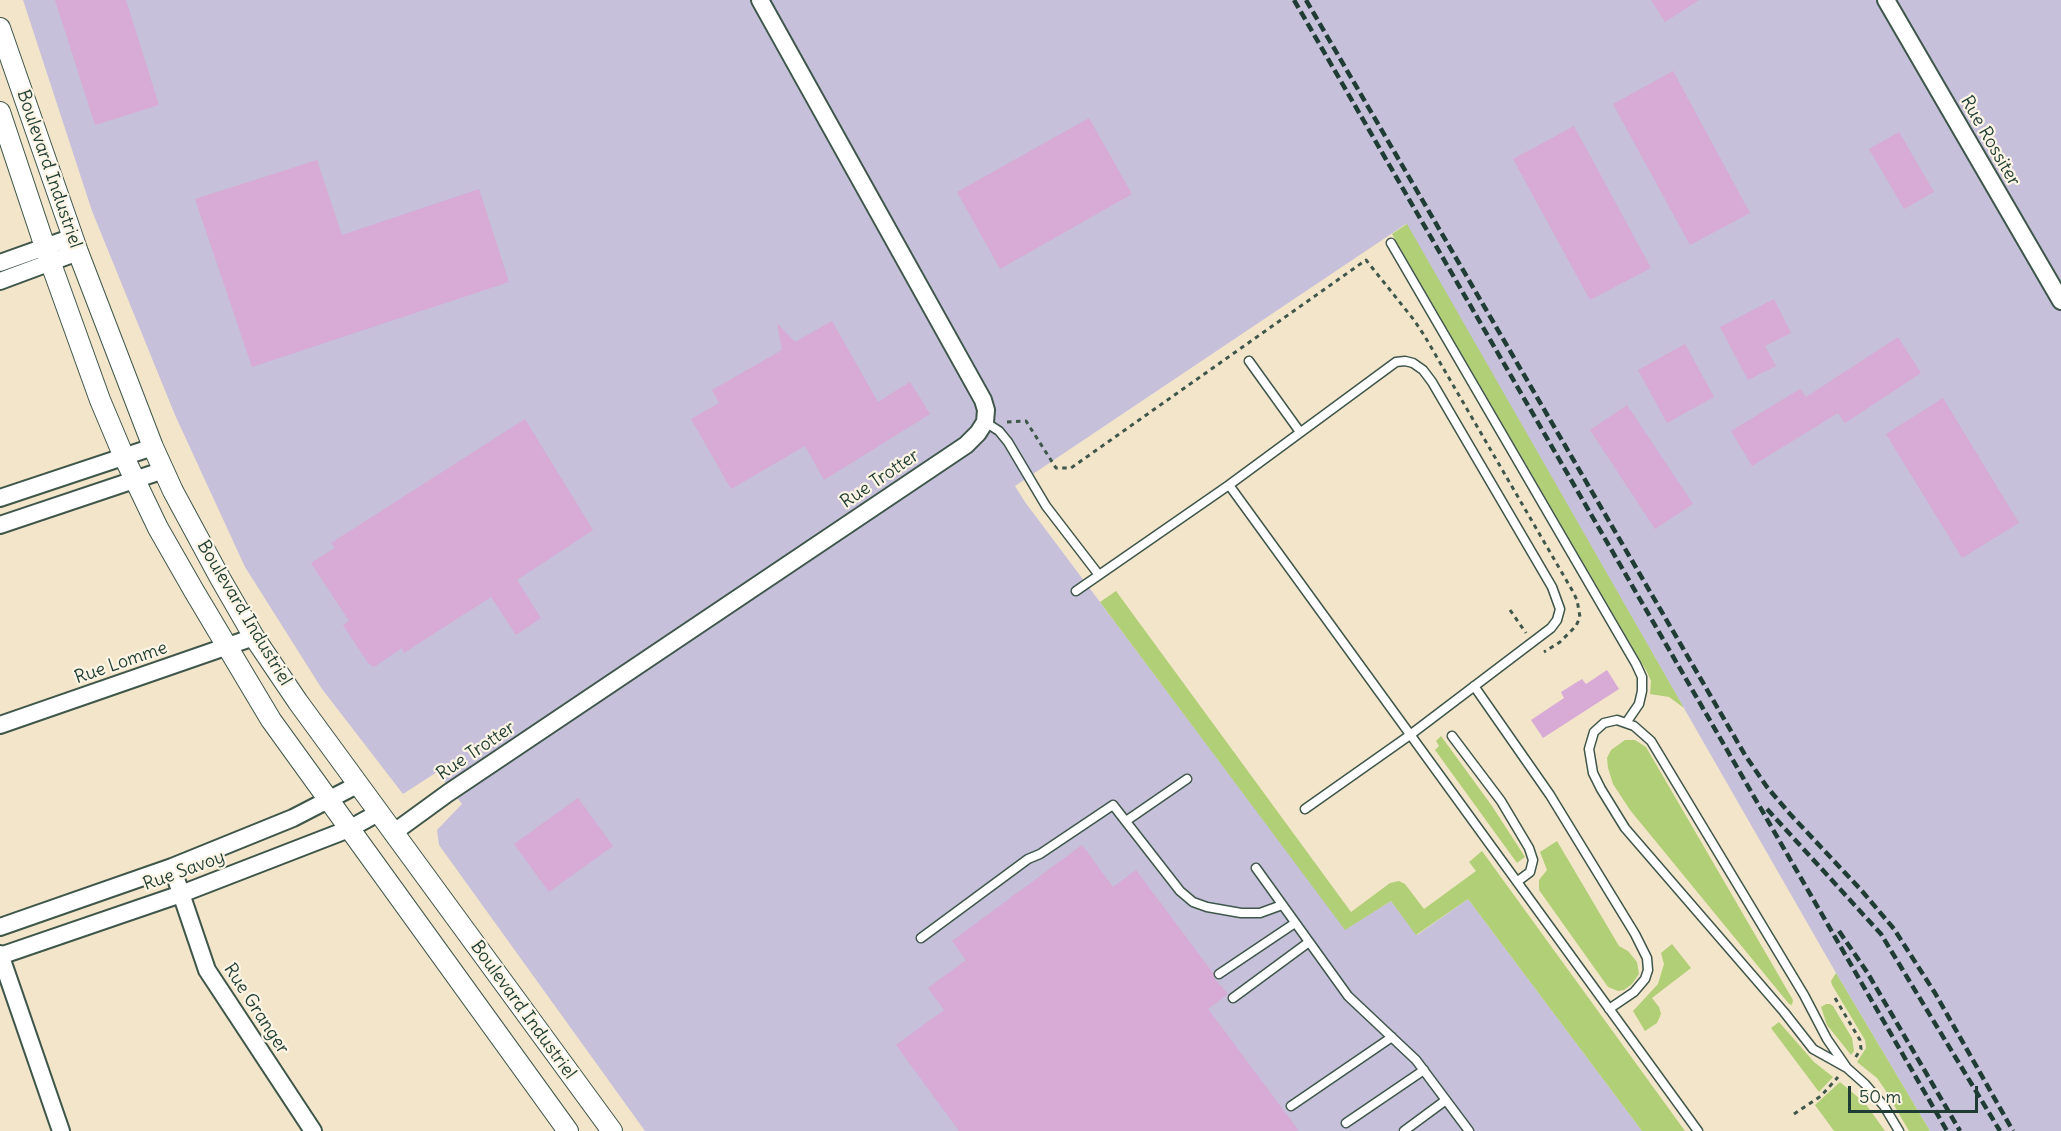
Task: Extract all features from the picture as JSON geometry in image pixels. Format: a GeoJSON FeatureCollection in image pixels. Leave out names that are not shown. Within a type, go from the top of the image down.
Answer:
{"type":"FeatureCollection","features":[{"type":"Feature","properties":{"kind":"street"},"geometry":{"type":"LineString","coordinates":[[760,0],[983,400],[986,410],[985,422]]}},
{"type":"Feature","properties":{"kind":"street","name":"Rue Rossiter"},"geometry":{"type":"LineString","coordinates":[[1886,0],[2061,301]]}},
{"type":"Feature","properties":{"kind":"street","name":"Boulevard Industriel"},"geometry":{"type":"LineString","coordinates":[[2,41],[153,447],[215,569],[254,637],[357,785],[612,1131]]}},
{"type":"Feature","properties":{"kind":"street","name":"Boulevard Industriel"},"geometry":{"type":"LineString","coordinates":[[0,112],[100,400],[123,457],[225,647],[271,720],[568,1131]]}},
{"type":"Feature","properties":{"kind":"street"},"geometry":{"type":"LineString","coordinates":[[0,281],[49,255],[76,245]]}},
{"type":"Feature","properties":{"kind":"street"},"geometry":{"type":"LineString","coordinates":[[0,263],[49,255]]}},
{"type":"Feature","properties":{"kind":"street","name":"Rue Trotter"},"geometry":{"type":"LineString","coordinates":[[393,833],[468,780],[966,445],[985,422]]}},
{"type":"Feature","properties":{"kind":"street"},"geometry":{"type":"LineString","coordinates":[[0,498],[153,447]]}},
{"type":"Feature","properties":{"kind":"street"},"geometry":{"type":"LineString","coordinates":[[0,525],[164,470]]}},
{"type":"Feature","properties":{"kind":"street","name":"Rue Lomme"},"geometry":{"type":"LineString","coordinates":[[0,725],[254,637]]}},
{"type":"Feature","properties":{"kind":"street","name":"Rue Savoy"},"geometry":{"type":"LineString","coordinates":[[0,927],[172,867],[293,818],[357,785]]}},
{"type":"Feature","properties":{"kind":"street","name":"Rue Savoy"},"geometry":{"type":"LineString","coordinates":[[0,956],[181,894],[349,829],[378,813]]}},
{"type":"Feature","properties":{"kind":"street","name":"Rue Granger"},"geometry":{"type":"LineString","coordinates":[[172,867],[207,970],[313,1131]]}},
{"type":"Feature","properties":{"kind":"street"},"geometry":{"type":"LineString","coordinates":[[0,956],[61,1131]]}},
{"type":"Feature","properties":{"kind":"lane"},"geometry":{"type":"LineString","coordinates":[[1391,243],[1636,664],[1642,677],[1642,691],[1639,704],[1626,723]]}},
{"type":"Feature","properties":{"kind":"lane"},"geometry":{"type":"LineString","coordinates":[[1249,361],[1300,432]]}},
{"type":"Feature","properties":{"kind":"lane"},"geometry":{"type":"LineString","coordinates":[[1076,591],[1229,485],[1396,362],[1413,363],[1423,370],[1558,600],[1560,609],[1557,620],[1551,628],[1410,735],[1305,809]]}},
{"type":"Feature","properties":{"kind":"lane"},"geometry":{"type":"LineString","coordinates":[[985,422],[999,430],[1008,442],[1046,506],[1099,575]]}},
{"type":"Feature","properties":{"kind":"lane"},"geometry":{"type":"LineString","coordinates":[[1229,485],[1518,880],[1698,1131]]}},
{"type":"Feature","properties":{"kind":"lane"},"geometry":{"type":"LineString","coordinates":[[1474,686],[1550,795],[1635,934],[1647,958],[1648,970],[1645,979],[1634,992],[1610,1009]]}},
{"type":"Feature","properties":{"kind":"lane"},"geometry":{"type":"LineString","coordinates":[[1846,1068],[1651,741],[1634,726],[1617,720],[1604,723],[1594,732],[1589,748],[1593,773],[1625,828],[1785,1012],[1813,1049],[1846,1068],[1872,1092],[1884,1106],[1899,1131]]}},
{"type":"Feature","properties":{"kind":"lane"},"geometry":{"type":"LineString","coordinates":[[1452,736],[1501,801],[1529,848],[1533,860],[1530,872],[1518,880]]}},
{"type":"Feature","properties":{"kind":"lane"},"geometry":{"type":"LineString","coordinates":[[1126,821],[1187,779]]}},
{"type":"Feature","properties":{"kind":"lane"},"geometry":{"type":"LineString","coordinates":[[921,938],[1029,859],[1113,805],[1180,891],[1193,902],[1241,913],[1260,913],[1282,905]]}},
{"type":"Feature","properties":{"kind":"lane"},"geometry":{"type":"LineString","coordinates":[[1256,868],[1348,996],[1416,1060],[1468,1131]]}},
{"type":"Feature","properties":{"kind":"lane"},"geometry":{"type":"LineString","coordinates":[[1219,974],[1295,923]]}},
{"type":"Feature","properties":{"kind":"lane"},"geometry":{"type":"LineString","coordinates":[[1233,998],[1309,942]]}},
{"type":"Feature","properties":{"kind":"lane"},"geometry":{"type":"LineString","coordinates":[[1291,1106],[1392,1037]]}},
{"type":"Feature","properties":{"kind":"lane"},"geometry":{"type":"LineString","coordinates":[[1346,1123],[1424,1070]]}},
{"type":"Feature","properties":{"kind":"lane"},"geometry":{"type":"LineString","coordinates":[[1404,1131],[1446,1100]]}},
{"type":"Feature","properties":{"kind":"path"},"geometry":{"type":"LineString","coordinates":[[1510,610],[1533,642]]}},
{"type":"Feature","properties":{"kind":"shaded area"},"geometry":{"type":"Polygon","coordinates":[[[23,0],[2061,0],[2061,1131],[1930,1131],[1836,973],[1406,224],[1015,486],[1345,929],[1391,901],[1417,935],[1468,899],[1642,1131],[645,1131],[439,845],[437,830],[462,804],[437,772],[403,794],[322,689],[245,567],[175,415],[92,211],[23,0]]]}},
{"type":"Feature","properties":{"kind":"green space"},"geometry":{"type":"Polygon","coordinates":[[[1407,224],[1684,708],[1669,697],[1650,694],[1651,681],[1647,672],[1392,234],[1407,224]]]}},
{"type":"Feature","properties":{"kind":"green space"},"geometry":{"type":"Polygon","coordinates":[[[1116,591],[1351,912],[1390,883],[1399,881],[1405,884],[1424,909],[1476,871],[1469,862],[1482,851],[1685,1131],[1642,1131],[1468,899],[1416,935],[1391,901],[1345,930],[1100,602],[1116,591]]]}},
{"type":"Feature","properties":{"kind":"green space"},"geometry":{"type":"Polygon","coordinates":[[[1441,736],[1492,806],[1525,857],[1517,863],[1435,750],[1439,746],[1436,741],[1441,736]]]}},
{"type":"Feature","properties":{"kind":"green space"},"geometry":{"type":"Polygon","coordinates":[[[1625,740],[1635,740],[1646,747],[1793,1000],[1792,1005],[1630,810],[1613,784],[1607,758],[1611,750],[1625,740]]]}},
{"type":"Feature","properties":{"kind":"green space"},"geometry":{"type":"Polygon","coordinates":[[[1557,841],[1619,946],[1628,951],[1637,962],[1639,974],[1624,990],[1618,991],[1608,987],[1539,890],[1539,880],[1547,870],[1540,852],[1557,841]]]}},
{"type":"Feature","properties":{"kind":"green space"},"geometry":{"type":"Polygon","coordinates":[[[1672,944],[1691,968],[1652,998],[1661,1014],[1657,1023],[1645,1031],[1633,1011],[1658,984],[1664,964],[1661,953],[1672,944]]]}},
{"type":"Feature","properties":{"kind":"green space"},"geometry":{"type":"Polygon","coordinates":[[[1836,973],[1930,1131],[1909,1131],[1877,1078],[1857,1062],[1866,1048],[1865,1040],[1832,985],[1831,981],[1836,973]]]}},
{"type":"Feature","properties":{"kind":"green space"},"geometry":{"type":"Polygon","coordinates":[[[1826,1004],[1833,1006],[1852,1038],[1854,1051],[1851,1055],[1827,1025],[1821,1007],[1826,1004]]]}},
{"type":"Feature","properties":{"kind":"green space"},"geometry":{"type":"Polygon","coordinates":[[[1779,1022],[1814,1062],[1833,1077],[1819,1092],[1771,1028],[1779,1022]]]}},
{"type":"Feature","properties":{"kind":"green space"},"geometry":{"type":"Polygon","coordinates":[[[1840,1082],[1865,1103],[1885,1131],[1834,1131],[1815,1105],[1840,1082]]]}},
{"type":"Feature","properties":{"kind":"building"},"geometry":{"type":"Polygon","coordinates":[[[55,0],[126,0],[159,105],[95,125],[55,0]]]}},
{"type":"Feature","properties":{"kind":"building"},"geometry":{"type":"Polygon","coordinates":[[[1651,0],[1699,0],[1665,22],[1651,0]]]}},
{"type":"Feature","properties":{"kind":"building"},"geometry":{"type":"Polygon","coordinates":[[[1673,71],[1750,213],[1690,245],[1613,104],[1673,71]]]}},
{"type":"Feature","properties":{"kind":"building"},"geometry":{"type":"Polygon","coordinates":[[[1089,118],[1132,194],[1000,269],[957,192],[1089,118]]]}},
{"type":"Feature","properties":{"kind":"building"},"geometry":{"type":"Polygon","coordinates":[[[1574,126],[1651,268],[1590,300],[1513,159],[1574,126]]]}},
{"type":"Feature","properties":{"kind":"building"},"geometry":{"type":"Polygon","coordinates":[[[1899,132],[1934,192],[1904,209],[1869,149],[1899,132]]]}},
{"type":"Feature","properties":{"kind":"building"},"geometry":{"type":"Polygon","coordinates":[[[317,160],[342,235],[479,189],[509,282],[252,367],[195,199],[317,160]]]}},
{"type":"Feature","properties":{"kind":"building"},"geometry":{"type":"Polygon","coordinates":[[[1774,299],[1791,333],[1765,346],[1776,366],[1748,380],[1720,327],[1774,299]]]}},
{"type":"Feature","properties":{"kind":"building"},"geometry":{"type":"Polygon","coordinates":[[[832,321],[878,402],[910,382],[930,414],[824,480],[805,446],[731,489],[691,419],[719,403],[712,390],[782,350],[777,323],[795,342],[832,321]]]}},
{"type":"Feature","properties":{"kind":"building"},"geometry":{"type":"Polygon","coordinates":[[[1898,337],[1921,373],[1845,423],[1838,413],[1752,466],[1731,431],[1800,389],[1806,397],[1898,337]]]}},
{"type":"Feature","properties":{"kind":"building"},"geometry":{"type":"Polygon","coordinates":[[[1685,344],[1714,397],[1667,423],[1638,370],[1685,344]]]}},
{"type":"Feature","properties":{"kind":"building"},"geometry":{"type":"Polygon","coordinates":[[[1943,398],[2019,523],[1962,558],[1886,434],[1943,398]]]}},
{"type":"Feature","properties":{"kind":"building"},"geometry":{"type":"Polygon","coordinates":[[[1627,405],[1693,504],[1655,529],[1590,430],[1627,405]]]}},
{"type":"Feature","properties":{"kind":"building"},"geometry":{"type":"Polygon","coordinates":[[[525,419],[593,530],[517,580],[541,618],[516,635],[491,597],[404,653],[402,648],[374,667],[368,663],[343,625],[349,621],[311,563],[335,548],[331,543],[525,419]]]}},
{"type":"Feature","properties":{"kind":"building"},"geometry":{"type":"Polygon","coordinates":[[[1607,670],[1619,689],[1543,738],[1531,720],[1564,698],[1561,692],[1582,679],[1586,684],[1607,670]]]}},
{"type":"Feature","properties":{"kind":"building"},"geometry":{"type":"Polygon","coordinates":[[[578,798],[613,846],[549,892],[514,844],[578,798]]]}},
{"type":"Feature","properties":{"kind":"building"},"geometry":{"type":"Polygon","coordinates":[[[1082,845],[1113,887],[1136,870],[1228,994],[1208,1009],[1299,1131],[959,1131],[896,1045],[944,1010],[928,988],[966,960],[952,941],[1082,845]]]}},
{"type":"Feature","properties":{"kind":"railway"},"geometry":{"type":"LineString","coordinates":[[1294,0],[1947,1131]]}},
{"type":"Feature","properties":{"kind":"railway"},"geometry":{"type":"LineString","coordinates":[[1306,0],[1745,755],[1767,787],[1790,814],[1894,929],[1935,993],[2013,1131]]}},
{"type":"Feature","properties":{"kind":"railway"},"geometry":{"type":"LineString","coordinates":[[1767,809],[1881,934],[2000,1131]]}},
{"type":"Feature","properties":{"kind":"railway"},"geometry":{"type":"LineString","coordinates":[[1839,931],[1867,972],[1960,1131]]}}]}
